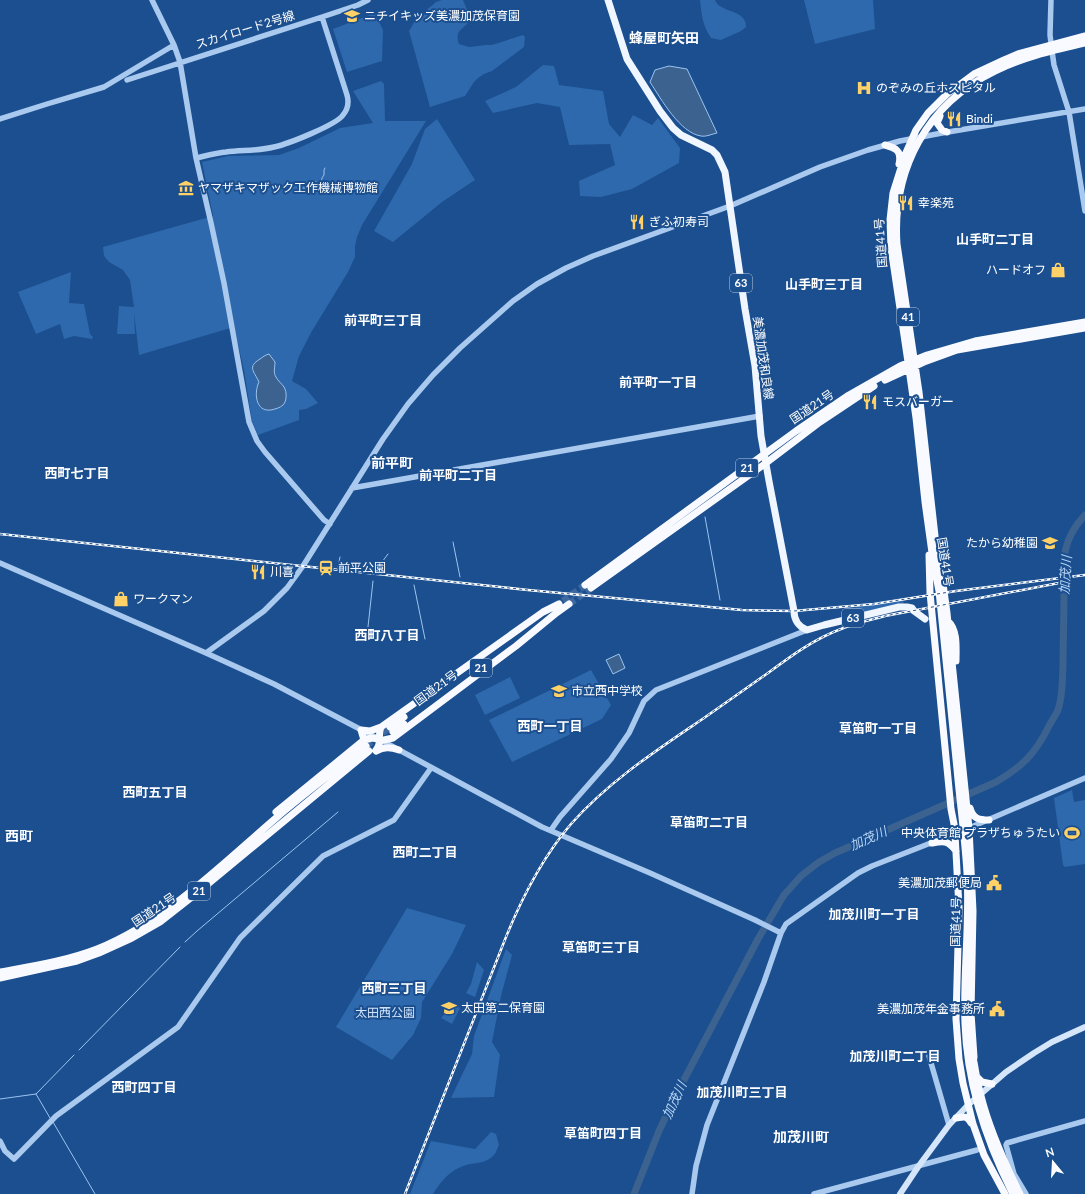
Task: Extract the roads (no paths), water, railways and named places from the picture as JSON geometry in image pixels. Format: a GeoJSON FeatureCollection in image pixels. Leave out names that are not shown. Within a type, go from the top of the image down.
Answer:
{"type":"FeatureCollection","features":[{"type":"Feature","properties":{"kind":"highway","name":"国道41号"},"geometry":{"type":"LineString","coordinates":[[1056,47],[1085,36]]}},
{"type":"Feature","properties":{"kind":"highway","name":"国道41号"},"geometry":{"type":"LineString","coordinates":[[912,364],[894,272],[890,236],[892,199],[897,179],[905,155],[921,123],[928,113],[947,94],[974,74],[1011,53],[1085,43]]}},
{"type":"Feature","properties":{"kind":"highway","name":"国道41号"},"geometry":{"type":"LineString","coordinates":[[1016,1194],[988,1132],[977,1095],[970,1059],[966,1012],[970,909],[968,866],[936,552],[917,426],[912,364],[898,254],[896,220],[905,171],[927,127],[938,114],[980,79],[997,70],[1047,49]]}},
{"type":"Feature","properties":{"kind":"highway"},"geometry":{"type":"LineString","coordinates":[[948,132],[942,130],[937,123],[939,116],[951,102]]}},
{"type":"Feature","properties":{"kind":"highway"},"geometry":{"type":"LineString","coordinates":[[885,145],[894,148],[899,152],[900,158],[896,172],[897,179]]}},
{"type":"Feature","properties":{"kind":"highway","name":"国道21号"},"geometry":{"type":"LineString","coordinates":[[588,587],[705,498],[878,384],[912,364],[951,347],[975,341],[1085,322]]}},
{"type":"Feature","properties":{"kind":"highway","name":"国道21号"},"geometry":{"type":"LineString","coordinates":[[912,364],[957,350],[1085,328]]}},
{"type":"Feature","properties":{"kind":"highway","name":"国道41号"},"geometry":{"type":"LineString","coordinates":[[928,502],[930,542],[939,591],[967,872],[968,913],[965,1017],[969,1064],[981,1117],[997,1160],[1013,1194]]}},
{"type":"Feature","properties":{"kind":"highway"},"geometry":{"type":"LineString","coordinates":[[930,542],[928,557],[930,593],[949,797]]}},
{"type":"Feature","properties":{"kind":"highway"},"geometry":{"type":"LineString","coordinates":[[936,552],[941,569],[947,613],[969,828],[973,911],[971,1013],[974,1057],[980,1095],[1000,1149],[1020,1194]]}},
{"type":"Feature","properties":{"kind":"highway"},"geometry":{"type":"LineString","coordinates":[[369,747],[372,738],[380,740],[392,733],[516,646],[555,614],[564,603]]}},
{"type":"Feature","properties":{"kind":"highway"},"geometry":{"type":"LineString","coordinates":[[361,730],[370,731],[381,727],[543,612],[564,603]]}},
{"type":"Feature","properties":{"kind":"highway","name":"国道21号"},"geometry":{"type":"LineString","coordinates":[[392,733],[564,603]]}},
{"type":"Feature","properties":{"kind":"highway"},"geometry":{"type":"LineString","coordinates":[[925,619],[946,619],[951,624],[954,633],[957,680],[968,786],[961,828],[955,834]]}},
{"type":"Feature","properties":{"kind":"highway"},"geometry":{"type":"LineString","coordinates":[[925,619],[928,622],[930,636],[949,797],[955,834],[959,908],[956,1019],[959,1059],[972,1124]]}},
{"type":"Feature","properties":{"kind":"highway"},"geometry":{"type":"LineString","coordinates":[[369,747],[380,744],[379,732],[381,727]]}},
{"type":"Feature","properties":{"kind":"highway"},"geometry":{"type":"LineString","coordinates":[[361,730],[369,747]]}},
{"type":"Feature","properties":{"kind":"highway"},"geometry":{"type":"LineString","coordinates":[[392,733],[395,744],[399,750]]}},
{"type":"Feature","properties":{"kind":"highway"},"geometry":{"type":"LineString","coordinates":[[369,747],[399,750]]}},
{"type":"Feature","properties":{"kind":"highway","name":"国道21号"},"geometry":{"type":"LineString","coordinates":[[0,978],[77,961],[132,938],[160,922],[241,857],[260,846],[369,747]]}},
{"type":"Feature","properties":{"kind":"highway","name":"国道21号"},"geometry":{"type":"LineString","coordinates":[[0,972],[44,964],[75,956],[128,934],[155,918],[194,888],[277,817],[369,747]]}},
{"type":"Feature","properties":{"kind":"highway"},"geometry":{"type":"LineString","coordinates":[[966,794],[971,813],[974,817],[979,820],[990,820]]}},
{"type":"Feature","properties":{"kind":"highway"},"geometry":{"type":"LineString","coordinates":[[958,885],[962,839],[969,828]]}},
{"type":"Feature","properties":{"kind":"highway"},"geometry":{"type":"LineString","coordinates":[[932,843],[944,841],[956,851]]}},
{"type":"Feature","properties":{"kind":"highway"},"geometry":{"type":"LineString","coordinates":[[968,1105],[971,1098],[972,1066],[974,1057]]}},
{"type":"Feature","properties":{"kind":"highway"},"geometry":{"type":"LineString","coordinates":[[977,1077],[982,1082],[992,1084]]}},
{"type":"Feature","properties":{"kind":"highway"},"geometry":{"type":"LineString","coordinates":[[979,1142],[978,1127],[980,1095]]}},
{"type":"Feature","properties":{"kind":"highway"},"geometry":{"type":"LineString","coordinates":[[956,1118],[965,1116],[969,1118],[984,1155],[1005,1194]]}},
{"type":"Feature","properties":{"kind":"main road","name":"美濃加茂和良線"},"geometry":{"type":"LineString","coordinates":[[608,0],[628,59],[660,111],[673,128],[681,135],[712,150],[717,155],[725,172],[755,366],[765,459],[794,614],[801,628],[807,630]]}},
{"type":"Feature","properties":{"kind":"main road","name":"63"},"geometry":{"type":"LineString","coordinates":[[807,630],[899,607],[912,608],[925,619]]}},
{"type":"Feature","properties":{"kind":"main road"},"geometry":{"type":"LineString","coordinates":[[900,1194],[949,1125],[968,1105],[992,1084],[1034,1053],[1052,1042],[1085,1027]]}},
{"type":"Feature","properties":{"kind":"street"},"geometry":{"type":"LineString","coordinates":[[152,0],[174,45],[180,62],[196,158],[222,275],[249,422],[256,441],[324,520],[330,524]]}},
{"type":"Feature","properties":{"kind":"street","name":"スカイロード2号線"},"geometry":{"type":"LineString","coordinates":[[127,80],[322,17],[358,5],[368,0]]}},
{"type":"Feature","properties":{"kind":"street"},"geometry":{"type":"LineString","coordinates":[[1051,0],[1050,35],[1054,65],[1069,112],[1085,210]]}},
{"type":"Feature","properties":{"kind":"street"},"geometry":{"type":"LineString","coordinates":[[196,158],[226,152],[258,150],[285,144],[335,122],[344,115],[348,104],[347,95],[322,17]]}},
{"type":"Feature","properties":{"kind":"street"},"geometry":{"type":"LineString","coordinates":[[0,120],[104,87],[174,45]]}},
{"type":"Feature","properties":{"kind":"street"},"geometry":{"type":"LineString","coordinates":[[206,653],[264,611],[287,588],[301,570],[395,422],[425,384],[460,348],[513,301],[537,284],[579,262],[730,206],[826,165],[885,145],[948,132],[1085,109]]}},
{"type":"Feature","properties":{"kind":"street"},"geometry":{"type":"LineString","coordinates":[[352,488],[760,416]]}},
{"type":"Feature","properties":{"kind":"street"},"geometry":{"type":"LineString","coordinates":[[0,563],[206,653],[277,686],[542,827],[650,873],[758,921],[781,933]]}},
{"type":"Feature","properties":{"kind":"street"},"geometry":{"type":"LineString","coordinates":[[551,830],[560,817],[611,759],[629,732],[644,701],[656,690],[807,630]]}},
{"type":"Feature","properties":{"kind":"street"},"geometry":{"type":"LineString","coordinates":[[0,1140],[5,1151],[14,1159],[52,1120],[178,1027],[240,938],[323,856],[394,820],[431,768]]}},
{"type":"Feature","properties":{"kind":"street"},"geometry":{"type":"LineString","coordinates":[[692,1194],[696,1166],[707,1125],[764,982],[781,933],[786,924],[858,873],[872,866],[990,820],[1085,778]]}},
{"type":"Feature","properties":{"kind":"street"},"geometry":{"type":"LineString","coordinates":[[929,1056],[949,1125]]}},
{"type":"Feature","properties":{"kind":"street"},"geometry":{"type":"LineString","coordinates":[[1026,1194],[1014,1174],[1006,1144],[1085,1121]]}},
{"type":"Feature","properties":{"kind":"street"},"geometry":{"type":"LineString","coordinates":[[814,1194],[977,1150]]}},
{"type":"Feature","properties":{"kind":"waterway"},"geometry":{"type":"LineString","coordinates":[[303,188],[312,188],[313,183],[316,182],[320,184],[325,168]]}},
{"type":"Feature","properties":{"kind":"waterway","name":"加茂川"},"geometry":{"type":"LineString","coordinates":[[634,1194],[659,1131],[676,1095],[758,939],[784,895],[801,876],[819,862],[835,853],[996,782],[1021,765],[1039,744],[1060,705],[1063,667],[1063,572],[1065,552],[1071,533],[1085,515]]}},
{"type":"Feature","properties":{"kind":"waterway"},"geometry":{"type":"LineString","coordinates":[[705,517],[720,600]]}},
{"type":"Feature","properties":{"kind":"waterway"},"geometry":{"type":"LineString","coordinates":[[453,542],[460,577]]}},
{"type":"Feature","properties":{"kind":"waterway"},"geometry":{"type":"LineString","coordinates":[[376,570],[388,554]]}},
{"type":"Feature","properties":{"kind":"waterway"},"geometry":{"type":"LineString","coordinates":[[338,567],[340,557]]}},
{"type":"Feature","properties":{"kind":"waterway"},"geometry":{"type":"LineString","coordinates":[[367,636],[373,581]]}},
{"type":"Feature","properties":{"kind":"waterway"},"geometry":{"type":"LineString","coordinates":[[414,585],[425,639]]}},
{"type":"Feature","properties":{"kind":"waterway"},"geometry":{"type":"LineString","coordinates":[[185,942],[338,812]]}},
{"type":"Feature","properties":{"kind":"waterway"},"geometry":{"type":"LineString","coordinates":[[79,1050],[180,947]]}},
{"type":"Feature","properties":{"kind":"waterway"},"geometry":{"type":"LineString","coordinates":[[0,1099],[36,1094],[74,1055]]}},
{"type":"Feature","properties":{"kind":"waterway"},"geometry":{"type":"LineString","coordinates":[[36,1094],[50,1118]]}},
{"type":"Feature","properties":{"kind":"waterway"},"geometry":{"type":"LineString","coordinates":[[53,1122],[95,1194]]}},
{"type":"Feature","properties":{"kind":"tunnel"},"geometry":{"type":"LineString","coordinates":[[563,601],[585,585]]}},
{"type":"Feature","properties":{"kind":"tunnel"},"geometry":{"type":"LineString","coordinates":[[569,604],[591,588]]}},
{"type":"Feature","properties":{"kind":"tunnel"},"geometry":{"type":"LineString","coordinates":[[366,746],[390,727]]}},
{"type":"Feature","properties":{"kind":"railway"},"geometry":{"type":"LineString","coordinates":[[0,534],[528,590],[742,610],[794,611],[874,604],[956,591],[1085,575]]}},
{"type":"Feature","properties":{"kind":"railway"},"geometry":{"type":"LineString","coordinates":[[405,1194],[517,910],[550,851],[560,837],[586,808],[617,780],[651,754],[785,660],[803,648],[831,633],[852,625],[885,616],[1059,583]]}},
{"type":"Feature","properties":{"kind":"place","name":"ニチイキッズ美濃加茂保育園"},"geometry":{"type":"Point","coordinates":[352,16]}},
{"type":"Feature","properties":{"kind":"place","name":"のぞみの丘ホスピタル"},"geometry":{"type":"Point","coordinates":[864,88]}},
{"type":"Feature","properties":{"kind":"place","name":"Bindi"},"geometry":{"type":"Point","coordinates":[954,119]}},
{"type":"Feature","properties":{"kind":"place","name":"ヤマザキマザック工作機械博物館"},"geometry":{"type":"Point","coordinates":[186,188]}},
{"type":"Feature","properties":{"kind":"place","name":"幸楽苑"},"geometry":{"type":"Point","coordinates":[906,203]}},
{"type":"Feature","properties":{"kind":"place","name":"ぎふ初寿司"},"geometry":{"type":"Point","coordinates":[637,222]}},
{"type":"Feature","properties":{"kind":"place","name":"ハードオフ"},"geometry":{"type":"Point","coordinates":[1058,270]}},
{"type":"Feature","properties":{"kind":"place","name":"モスバーガー"},"geometry":{"type":"Point","coordinates":[870,402]}},
{"type":"Feature","properties":{"kind":"place","name":"たから幼稚園"},"geometry":{"type":"Point","coordinates":[1050,543]}},
{"type":"Feature","properties":{"kind":"place","name":"前平公園"},"geometry":{"type":"Point","coordinates":[326,568]}},
{"type":"Feature","properties":{"kind":"place","name":"川喜"},"geometry":{"type":"Point","coordinates":[258,572]}},
{"type":"Feature","properties":{"kind":"place","name":"ワークマン"},"geometry":{"type":"Point","coordinates":[121,599]}},
{"type":"Feature","properties":{"kind":"place","name":"市立西中学校"},"geometry":{"type":"Point","coordinates":[559,691]}},
{"type":"Feature","properties":{"kind":"place","name":"中央体育館 プラザちゅうたい"},"geometry":{"type":"Point","coordinates":[1072,833]}},
{"type":"Feature","properties":{"kind":"place","name":"美濃加茂郵便局"},"geometry":{"type":"Point","coordinates":[994,883]}},
{"type":"Feature","properties":{"kind":"place","name":"太田第二保育園"},"geometry":{"type":"Point","coordinates":[449,1008]}},
{"type":"Feature","properties":{"kind":"place","name":"美濃加茂年金事務所"},"geometry":{"type":"Point","coordinates":[997,1009]}},
{"type":"Feature","properties":{"kind":"district","name":"蜂屋町矢田"},"geometry":{"type":"Point","coordinates":[664,38]}},
{"type":"Feature","properties":{"kind":"district","name":"山手町二丁目"},"geometry":{"type":"Point","coordinates":[995,239]}},
{"type":"Feature","properties":{"kind":"district","name":"山手町三丁目"},"geometry":{"type":"Point","coordinates":[824,284]}},
{"type":"Feature","properties":{"kind":"district","name":"前平町三丁目"},"geometry":{"type":"Point","coordinates":[383,320]}},
{"type":"Feature","properties":{"kind":"district","name":"前平町一丁目"},"geometry":{"type":"Point","coordinates":[658,382]}},
{"type":"Feature","properties":{"kind":"district","name":"前平町"},"geometry":{"type":"Point","coordinates":[392,463]}},
{"type":"Feature","properties":{"kind":"district","name":"西町七丁目"},"geometry":{"type":"Point","coordinates":[77,473]}},
{"type":"Feature","properties":{"kind":"district","name":"前平町二丁目"},"geometry":{"type":"Point","coordinates":[458,475]}},
{"type":"Feature","properties":{"kind":"district","name":"西町八丁目"},"geometry":{"type":"Point","coordinates":[387,635]}},
{"type":"Feature","properties":{"kind":"district","name":"西町一丁目"},"geometry":{"type":"Point","coordinates":[550,726]}},
{"type":"Feature","properties":{"kind":"district","name":"草笛町一丁目"},"geometry":{"type":"Point","coordinates":[878,728]}},
{"type":"Feature","properties":{"kind":"district","name":"西町五丁目"},"geometry":{"type":"Point","coordinates":[155,792]}},
{"type":"Feature","properties":{"kind":"district","name":"草笛町二丁目"},"geometry":{"type":"Point","coordinates":[709,822]}},
{"type":"Feature","properties":{"kind":"district","name":"西町"},"geometry":{"type":"Point","coordinates":[19,836]}},
{"type":"Feature","properties":{"kind":"district","name":"西町二丁目"},"geometry":{"type":"Point","coordinates":[425,852]}},
{"type":"Feature","properties":{"kind":"district","name":"加茂川町一丁目"},"geometry":{"type":"Point","coordinates":[874,914]}},
{"type":"Feature","properties":{"kind":"district","name":"草笛町三丁目"},"geometry":{"type":"Point","coordinates":[601,947]}},
{"type":"Feature","properties":{"kind":"district","name":"西町三丁目"},"geometry":{"type":"Point","coordinates":[394,988]}},
{"type":"Feature","properties":{"kind":"district","name":"加茂川町二丁目"},"geometry":{"type":"Point","coordinates":[895,1056]}},
{"type":"Feature","properties":{"kind":"district","name":"西町四丁目"},"geometry":{"type":"Point","coordinates":[144,1087]}},
{"type":"Feature","properties":{"kind":"district","name":"加茂川町三丁目"},"geometry":{"type":"Point","coordinates":[742,1092]}},
{"type":"Feature","properties":{"kind":"district","name":"草笛町四丁目"},"geometry":{"type":"Point","coordinates":[603,1133]}},
{"type":"Feature","properties":{"kind":"district","name":"加茂川町"},"geometry":{"type":"Point","coordinates":[801,1137]}},
{"type":"Feature","properties":{"kind":"park label","name":"太田西公園"},"geometry":{"type":"Point","coordinates":[385,1013]}}]}
